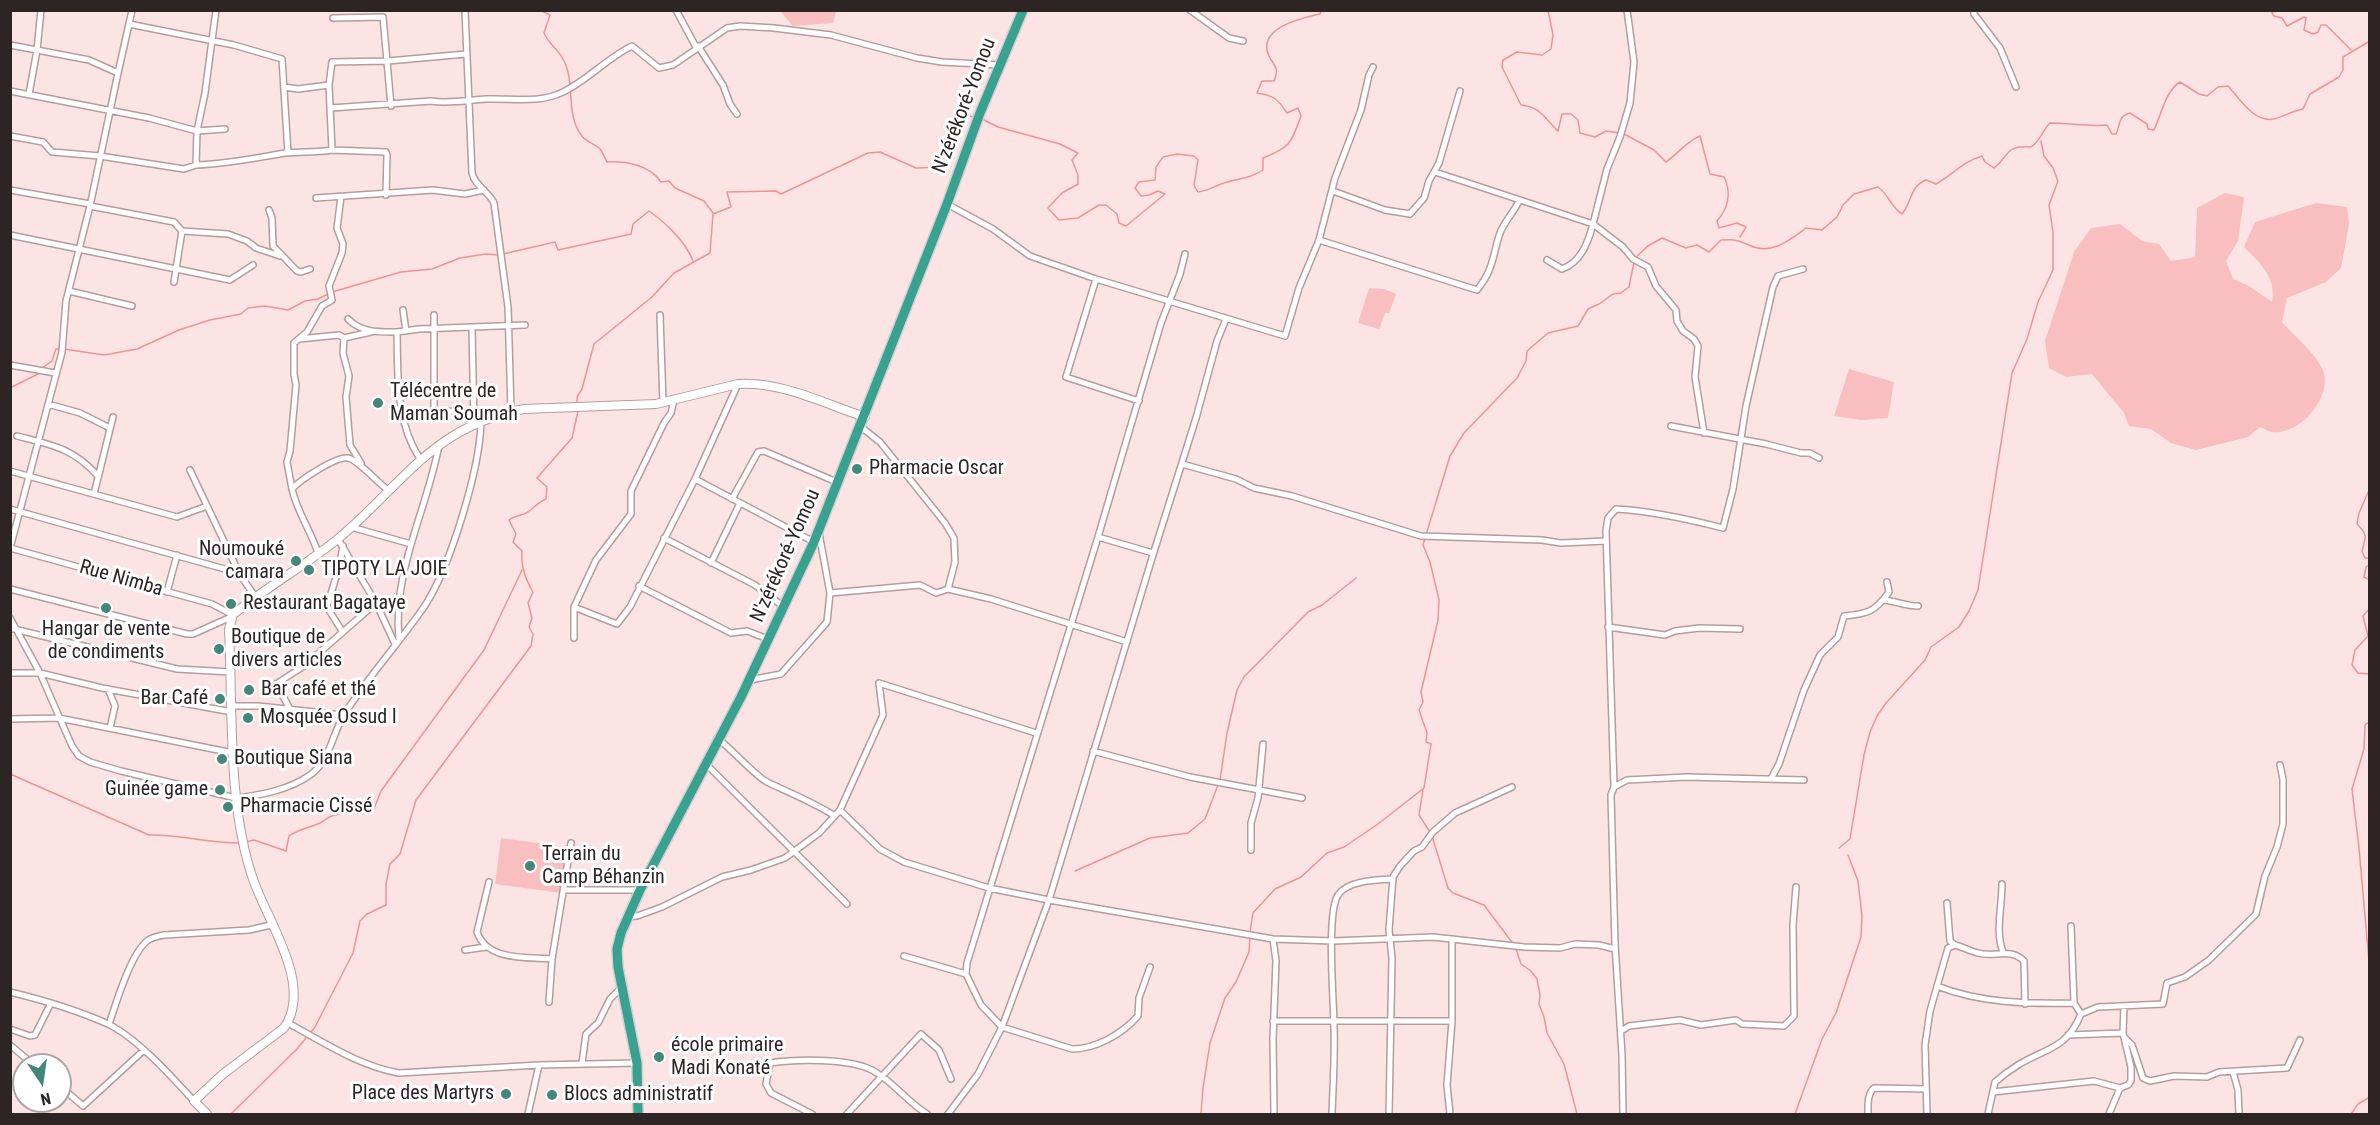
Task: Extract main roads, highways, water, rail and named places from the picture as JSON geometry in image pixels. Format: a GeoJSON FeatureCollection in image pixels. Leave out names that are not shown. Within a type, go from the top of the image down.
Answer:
{"type":"FeatureCollection","features":[{"type":"Feature","properties":{"kind":"highway","name":"N'zérékoré-Yomou"},"geometry":{"type":"LineString","coordinates":[[638,1114],[637,1063],[617,949],[627,917],[748,681],[819,531],[947,204],[978,117],[1023,10]]}},
{"type":"Feature","properties":{"kind":"waterway"},"geometry":{"type":"LineString","coordinates":[[540,10],[550,15],[544,33],[561,55],[567,68],[573,117],[581,135],[600,149],[607,162],[630,163],[644,168],[661,182],[669,181],[675,188],[704,201],[713,213]]}},
{"type":"Feature","properties":{"kind":"waterway"},"geometry":{"type":"LineString","coordinates":[[982,119],[998,127],[1060,144],[1078,153],[1072,160],[1078,175],[1078,184],[1062,193],[1048,208],[1059,220],[1078,218],[1099,205],[1106,205],[1117,214],[1119,223],[1126,226],[1165,194],[1158,191],[1141,196],[1135,188],[1139,182],[1155,180],[1156,167],[1163,157],[1177,154],[1194,156],[1198,160],[1194,185],[1198,192],[1258,173],[1263,170],[1263,158],[1279,151],[1289,143],[1301,116],[1298,108],[1287,113],[1275,98],[1257,93],[1262,81],[1274,81],[1276,76],[1276,67],[1269,56],[1267,46],[1269,38],[1275,31],[1303,18],[1320,14],[1321,10]]}},
{"type":"Feature","properties":{"kind":"waterway"},"geometry":{"type":"LineString","coordinates":[[1548,10],[1553,35],[1551,49],[1542,55],[1517,52],[1503,60],[1502,67],[1521,105],[1538,111],[1558,131],[1562,114],[1571,114],[1578,120],[1580,133],[1595,137],[1606,131],[1620,133]]}},
{"type":"Feature","properties":{"kind":"waterway"},"geometry":{"type":"LineString","coordinates":[[2274,10],[2272,13],[2274,16],[2282,18],[2287,26],[2306,18],[2304,30],[2313,34],[2318,32],[2321,25],[2326,25],[2351,50]]}},
{"type":"Feature","properties":{"kind":"waterway"},"geometry":{"type":"LineString","coordinates":[[1635,258],[1648,246],[1662,238],[1686,248],[1697,245],[1709,252],[1721,240],[1736,240],[1757,248],[1772,248],[1787,242],[1806,228],[1822,230],[1837,217],[1843,205],[1854,194],[1878,187],[1902,214],[1914,190],[1921,183],[1926,180],[1936,184],[1982,156],[1985,162],[1994,168],[2008,152],[2016,148],[2031,147],[2050,123],[2107,125],[2112,134],[2116,134],[2121,119],[2130,113],[2147,124],[2148,129],[2154,130],[2167,97],[2180,82],[2199,94],[2207,96],[2218,87],[2228,86],[2254,114],[2274,119],[2303,109],[2310,94],[2339,77],[2343,70],[2343,57],[2370,41]]}},
{"type":"Feature","properties":{"kind":"waterway"},"geometry":{"type":"LineString","coordinates":[[577,403],[594,344],[652,297],[674,273],[710,253],[713,214],[731,207],[727,192],[776,191],[781,194],[868,153],[880,152],[916,168],[944,167],[963,115],[975,117]]}},
{"type":"Feature","properties":{"kind":"waterway"},"geometry":{"type":"LineString","coordinates":[[1624,134],[1654,150],[1666,162],[1700,136],[1710,174],[1724,177],[1728,189],[1726,206],[1717,221],[1719,228],[1737,223],[1746,227],[1740,237]]}},
{"type":"Feature","properties":{"kind":"waterway"},"geometry":{"type":"LineString","coordinates":[[1839,848],[1850,839],[1864,755],[1877,716],[1925,660],[1931,647],[1959,627],[1978,590],[2012,373],[2027,339],[2038,302],[2053,270],[2053,232],[2049,205],[2058,181],[2053,168],[2044,156],[2041,141]]}},
{"type":"Feature","properties":{"kind":"waterway"},"geometry":{"type":"LineString","coordinates":[[503,254],[555,242],[558,250],[631,234],[633,224],[649,211],[675,233],[693,261]]}},
{"type":"Feature","properties":{"kind":"waterway"},"geometry":{"type":"LineString","coordinates":[[332,292],[401,272],[432,269],[460,258],[486,254],[498,255]]}},
{"type":"Feature","properties":{"kind":"waterway"},"geometry":{"type":"LineString","coordinates":[[1250,932],[1253,913],[1275,889],[1301,877],[1327,853],[1344,847],[1424,788],[1431,744],[1426,742],[1427,733],[1419,710],[1423,702],[1421,692],[1438,620],[1439,600],[1430,562],[1423,545],[1450,456],[1464,433],[1517,378],[1526,361],[1527,351],[1548,333],[1578,326],[1588,309],[1629,287],[1634,262]]}},
{"type":"Feature","properties":{"kind":"waterway"},"geometry":{"type":"LineString","coordinates":[[64,349],[104,355],[137,349],[179,330],[210,320],[241,314],[248,308],[265,306],[288,310],[305,301],[318,299],[328,294]]}},
{"type":"Feature","properties":{"kind":"waterway"},"geometry":{"type":"LineString","coordinates":[[42,368],[52,361],[56,349],[60,349]]}},
{"type":"Feature","properties":{"kind":"waterway"},"geometry":{"type":"LineString","coordinates":[[10,388],[40,373]]}},
{"type":"Feature","properties":{"kind":"waterway"},"geometry":{"type":"LineString","coordinates":[[231,1114],[297,1049],[315,1027],[353,953],[360,921],[367,914],[386,905],[386,884],[390,864],[400,854],[416,800],[531,646],[533,634],[529,627],[532,618],[528,603],[533,592],[524,572],[522,551],[513,542],[516,534],[509,520],[527,513],[546,499],[547,487],[537,478],[572,438],[578,411]]}},
{"type":"Feature","properties":{"kind":"waterway"},"geometry":{"type":"LineString","coordinates":[[2370,488],[2359,513],[2357,524],[2365,536],[2362,551],[2365,558],[2370,558]]}},
{"type":"Feature","properties":{"kind":"waterway"},"geometry":{"type":"LineString","coordinates":[[2370,564],[2366,567],[2364,577],[2370,580]]}},
{"type":"Feature","properties":{"kind":"waterway"},"geometry":{"type":"LineString","coordinates":[[246,842],[254,840],[286,851],[289,836],[329,817],[369,814],[373,811],[381,791],[484,650],[522,570]]}},
{"type":"Feature","properties":{"kind":"waterway"},"geometry":{"type":"LineString","coordinates":[[1220,780],[1227,733],[1237,690],[1244,677],[1308,612],[1322,605],[1356,578]]}},
{"type":"Feature","properties":{"kind":"waterway"},"geometry":{"type":"LineString","coordinates":[[2370,608],[2363,616],[2368,636],[2355,650],[2352,665],[2358,673],[2370,674]]}},
{"type":"Feature","properties":{"kind":"waterway"},"geometry":{"type":"LineString","coordinates":[[2370,721],[2365,725],[2364,749],[2352,789],[2370,972]]}},
{"type":"Feature","properties":{"kind":"waterway"},"geometry":{"type":"LineString","coordinates":[[10,774],[149,835],[239,843]]}},
{"type":"Feature","properties":{"kind":"waterway"},"geometry":{"type":"LineString","coordinates":[[1075,871],[1150,838],[1188,833],[1205,819],[1218,785]]}},
{"type":"Feature","properties":{"kind":"waterway"},"geometry":{"type":"LineString","coordinates":[[1423,790],[1419,815],[1430,832]]}},
{"type":"Feature","properties":{"kind":"waterway"},"geometry":{"type":"LineString","coordinates":[[1432,836],[1448,888],[1453,893],[1484,905],[1514,945]]}},
{"type":"Feature","properties":{"kind":"waterway"},"geometry":{"type":"LineString","coordinates":[[1795,1114],[1822,1039],[1836,1013],[1861,937],[1862,916],[1858,881],[1848,855]]}},
{"type":"Feature","properties":{"kind":"waterway"},"geometry":{"type":"LineString","coordinates":[[1201,1114],[1210,1043],[1225,998],[1236,982],[1249,952],[1250,936]]}},
{"type":"Feature","properties":{"kind":"waterway"},"geometry":{"type":"LineString","coordinates":[[1516,949],[1521,964],[1537,979],[1539,1004],[1547,1033],[1564,1064],[1577,1114]]}},
{"type":"Feature","properties":{"kind":"waterway"},"geometry":{"type":"LineString","coordinates":[[2351,1114],[2358,1104],[2370,1097]]}},
{"type":"Feature","properties":{"kind":"place","name":"Télécentre de Maman Soumah"},"geometry":{"type":"Point","coordinates":[378,403]}},
{"type":"Feature","properties":{"kind":"place","name":"Pharmacie Oscar"},"geometry":{"type":"Point","coordinates":[857,469]}},
{"type":"Feature","properties":{"kind":"place","name":"Noumouké camara"},"geometry":{"type":"Point","coordinates":[296,561]}},
{"type":"Feature","properties":{"kind":"place","name":"TIPOTY LA JOIE"},"geometry":{"type":"Point","coordinates":[309,570]}},
{"type":"Feature","properties":{"kind":"place","name":"Restaurant Bagataye"},"geometry":{"type":"Point","coordinates":[231,604]}},
{"type":"Feature","properties":{"kind":"place","name":"Hangar de vente de condiments"},"geometry":{"type":"Point","coordinates":[106,608]}},
{"type":"Feature","properties":{"kind":"place","name":"Boutique de divers articles"},"geometry":{"type":"Point","coordinates":[219,649]}},
{"type":"Feature","properties":{"kind":"place","name":"Bar café et thé"},"geometry":{"type":"Point","coordinates":[249,690]}},
{"type":"Feature","properties":{"kind":"place","name":"Bar Café"},"geometry":{"type":"Point","coordinates":[220,699]}},
{"type":"Feature","properties":{"kind":"place","name":"Mosquée Ossud I"},"geometry":{"type":"Point","coordinates":[248,718]}},
{"type":"Feature","properties":{"kind":"place","name":"Boutique Siana"},"geometry":{"type":"Point","coordinates":[222,759]}},
{"type":"Feature","properties":{"kind":"place","name":"Guinée game"},"geometry":{"type":"Point","coordinates":[220,790]}},
{"type":"Feature","properties":{"kind":"place","name":"Pharmacie Cissé"},"geometry":{"type":"Point","coordinates":[228,807]}},
{"type":"Feature","properties":{"kind":"place","name":"Terrain du Camp Béhanzin"},"geometry":{"type":"Point","coordinates":[530,866]}},
{"type":"Feature","properties":{"kind":"place","name":"école primaire Madi Konaté"},"geometry":{"type":"Point","coordinates":[659,1057]}},
{"type":"Feature","properties":{"kind":"place","name":"Place des Martyrs"},"geometry":{"type":"Point","coordinates":[506,1094]}},
{"type":"Feature","properties":{"kind":"place","name":"Blocs administratif"},"geometry":{"type":"Point","coordinates":[552,1095]}}]}
